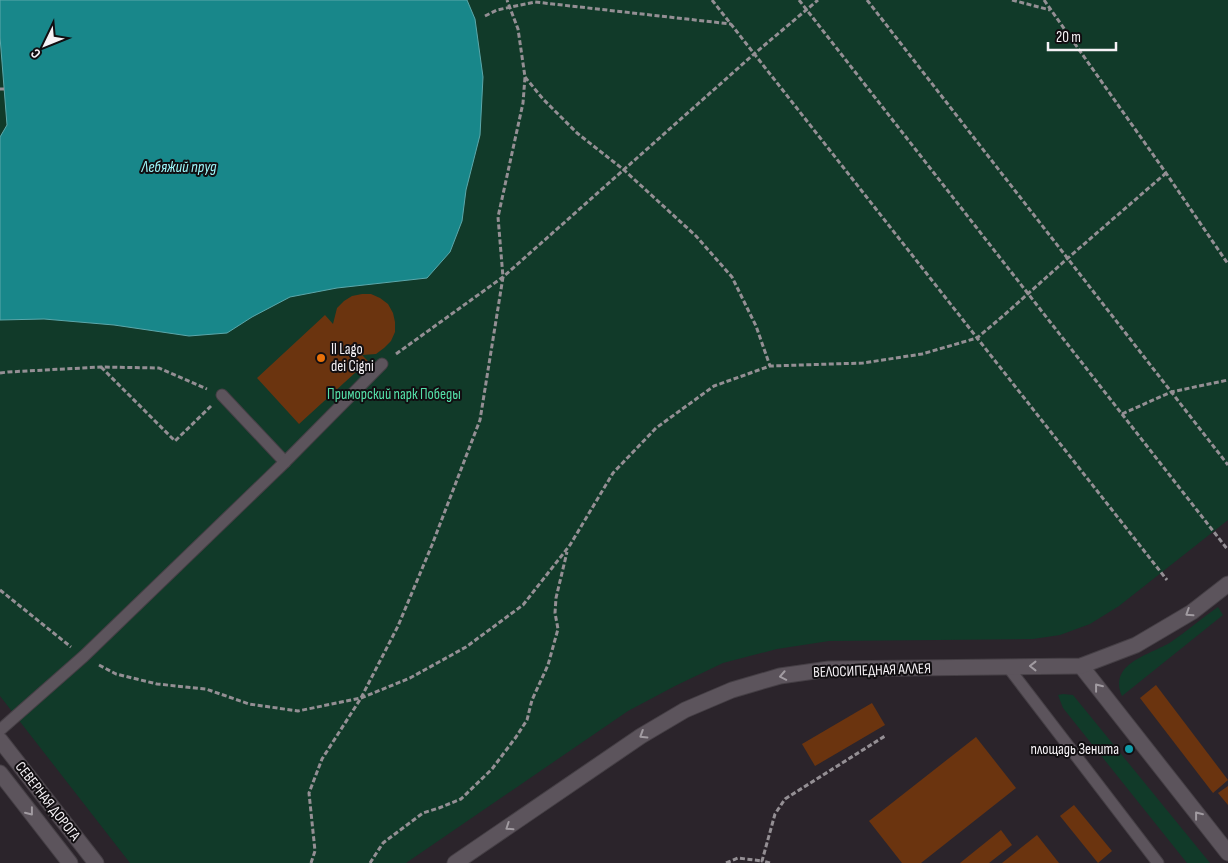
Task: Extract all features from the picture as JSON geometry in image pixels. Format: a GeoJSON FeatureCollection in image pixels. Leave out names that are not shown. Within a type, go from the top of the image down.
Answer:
{"type":"FeatureCollection","features":[{"type":"Feature","properties":{"kind":"street","name":"ВЕЛОСИПЕДНАЯ АЛЛЕЯ"},"geometry":{"type":"LineString","coordinates":[[455,863],[641,736],[685,710],[732,690],[780,676],[829,669],[1081,666],[1136,645],[1192,612],[1228,584]]}},
{"type":"Feature","properties":{"kind":"street"},"geometry":{"type":"LineString","coordinates":[[1081,666],[1228,853]]}},
{"type":"Feature","properties":{"kind":"street","name":"СЕВЕРНАЯ ДОРОГА"},"geometry":{"type":"LineString","coordinates":[[0,740],[96,863]]}},
{"type":"Feature","properties":{"kind":"street","name":"СЕВЕРНАЯ ДОРОГА"},"geometry":{"type":"LineString","coordinates":[[0,773],[70,863]]}},
{"type":"Feature","properties":{"kind":"lane"},"geometry":{"type":"LineString","coordinates":[[0,730],[84,656],[285,462],[382,364]]}},
{"type":"Feature","properties":{"kind":"lane"},"geometry":{"type":"LineString","coordinates":[[222,395],[285,462]]}},
{"type":"Feature","properties":{"kind":"lane"},"geometry":{"type":"LineString","coordinates":[[1008,667],[1158,863]]}},
{"type":"Feature","properties":{"kind":"path"},"geometry":{"type":"LineString","coordinates":[[312,863],[315,850],[309,793],[322,759],[361,698],[398,626],[480,420],[503,277],[498,217],[523,103],[525,77],[518,29],[507,0]]}},
{"type":"Feature","properties":{"kind":"path"},"geometry":{"type":"LineString","coordinates":[[712,0],[1167,580]]}},
{"type":"Feature","properties":{"kind":"path"},"geometry":{"type":"LineString","coordinates":[[799,0],[1228,550]]}},
{"type":"Feature","properties":{"kind":"path"},"geometry":{"type":"LineString","coordinates":[[382,364],[503,277],[754,54],[818,0]]}},
{"type":"Feature","properties":{"kind":"path"},"geometry":{"type":"LineString","coordinates":[[867,0],[1228,465]]}},
{"type":"Feature","properties":{"kind":"path"},"geometry":{"type":"LineString","coordinates":[[1012,0],[1052,10]]}},
{"type":"Feature","properties":{"kind":"path"},"geometry":{"type":"LineString","coordinates":[[1044,0],[1228,264]]}},
{"type":"Feature","properties":{"kind":"path"},"geometry":{"type":"LineString","coordinates":[[485,16],[497,10],[535,2],[731,24]]}},
{"type":"Feature","properties":{"kind":"path"},"geometry":{"type":"LineString","coordinates":[[525,77],[543,99],[577,133],[624,170],[696,236],[732,277],[756,326],[770,366]]}},
{"type":"Feature","properties":{"kind":"path"},"geometry":{"type":"LineString","coordinates":[[0,590],[84,656],[116,674],[157,684],[206,689],[249,704],[298,711],[361,698],[410,678],[466,647],[523,605],[568,549],[613,473],[656,428],[714,386],[770,366],[863,363],[922,354],[977,338],[1166,173]]}},
{"type":"Feature","properties":{"kind":"path"},"geometry":{"type":"LineString","coordinates":[[0,373],[101,367],[159,368],[222,395],[175,441],[101,367]]}},
{"type":"Feature","properties":{"kind":"path"},"geometry":{"type":"LineString","coordinates":[[1122,414],[1171,392],[1228,380]]}},
{"type":"Feature","properties":{"kind":"path"},"geometry":{"type":"LineString","coordinates":[[370,863],[383,843],[423,813],[461,799],[492,769],[527,720],[532,700],[548,665],[558,629],[555,613],[556,598],[568,549]]}},
{"type":"Feature","properties":{"kind":"path"},"geometry":{"type":"LineString","coordinates":[[762,861],[775,814],[785,800],[885,736]]}},
{"type":"Feature","properties":{"kind":"path"},"geometry":{"type":"LineString","coordinates":[[726,863],[738,858],[770,863]]}},
{"type":"Feature","properties":{"kind":"green space","name":"Приморский парк Победы"},"geometry":{"type":"Polygon","coordinates":[[[0,0],[1228,0],[1228,520],[1119,606],[1090,624],[1060,635],[1033,639],[829,641],[777,649],[723,663],[628,711],[406,863],[130,863],[0,696],[0,0]]]}},
{"type":"Feature","properties":{"kind":"green space"},"geometry":{"type":"Polygon","coordinates":[[[1218,607],[1223,615],[1122,696],[1119,685],[1121,675],[1126,668],[1143,656],[1171,642],[1218,607]]]}},
{"type":"Feature","properties":{"kind":"green space"},"geometry":{"type":"Polygon","coordinates":[[[1058,695],[1073,695],[1210,863],[1187,863],[1063,708],[1058,695]]]}},
{"type":"Feature","properties":{"kind":"water","name":"Лебяжий пруд"},"geometry":{"type":"Polygon","coordinates":[[[0,0],[467,0],[475,19],[483,77],[480,135],[466,190],[462,221],[450,252],[427,278],[337,288],[290,297],[227,333],[189,336],[114,325],[44,319],[0,320],[0,137],[7,125],[0,37],[0,0]]]}},
{"type":"Feature","properties":{"kind":"building","name":"Il Lago dei Cigni"},"geometry":{"type":"Polygon","coordinates":[[[371,294],[388,304],[395,322],[395,332],[391,341],[376,354],[362,355],[368,361],[299,424],[257,378],[325,315],[333,324],[337,308],[352,296],[371,294]]]}},
{"type":"Feature","properties":{"kind":"building"},"geometry":{"type":"Polygon","coordinates":[[[1156,685],[1228,780],[1213,793],[1140,698],[1156,685]]]}},
{"type":"Feature","properties":{"kind":"building"},"geometry":{"type":"Polygon","coordinates":[[[872,703],[885,725],[815,766],[802,744],[872,703]]]}},
{"type":"Feature","properties":{"kind":"building"},"geometry":{"type":"Polygon","coordinates":[[[976,737],[1016,788],[921,863],[902,863],[869,821],[976,737]]]}},
{"type":"Feature","properties":{"kind":"building"},"geometry":{"type":"Polygon","coordinates":[[[1228,786],[1228,805],[1218,793],[1228,786]]]}},
{"type":"Feature","properties":{"kind":"building"},"geometry":{"type":"Polygon","coordinates":[[[1074,805],[1112,851],[1098,863],[1060,816],[1074,805]]]}},
{"type":"Feature","properties":{"kind":"building"},"geometry":{"type":"Polygon","coordinates":[[[1001,830],[1012,845],[989,863],[960,863],[1001,830]]]}},
{"type":"Feature","properties":{"kind":"building"},"geometry":{"type":"Polygon","coordinates":[[[1037,835],[1059,863],[1002,863],[1037,835]]]}},
{"type":"Feature","properties":{"kind":"place","name":"Il Lago dei Cigni"},"geometry":{"type":"Point","coordinates":[321,358]}},
{"type":"Feature","properties":{"kind":"place","name":"площадь Зенита"},"geometry":{"type":"Point","coordinates":[1129,749]}}]}
